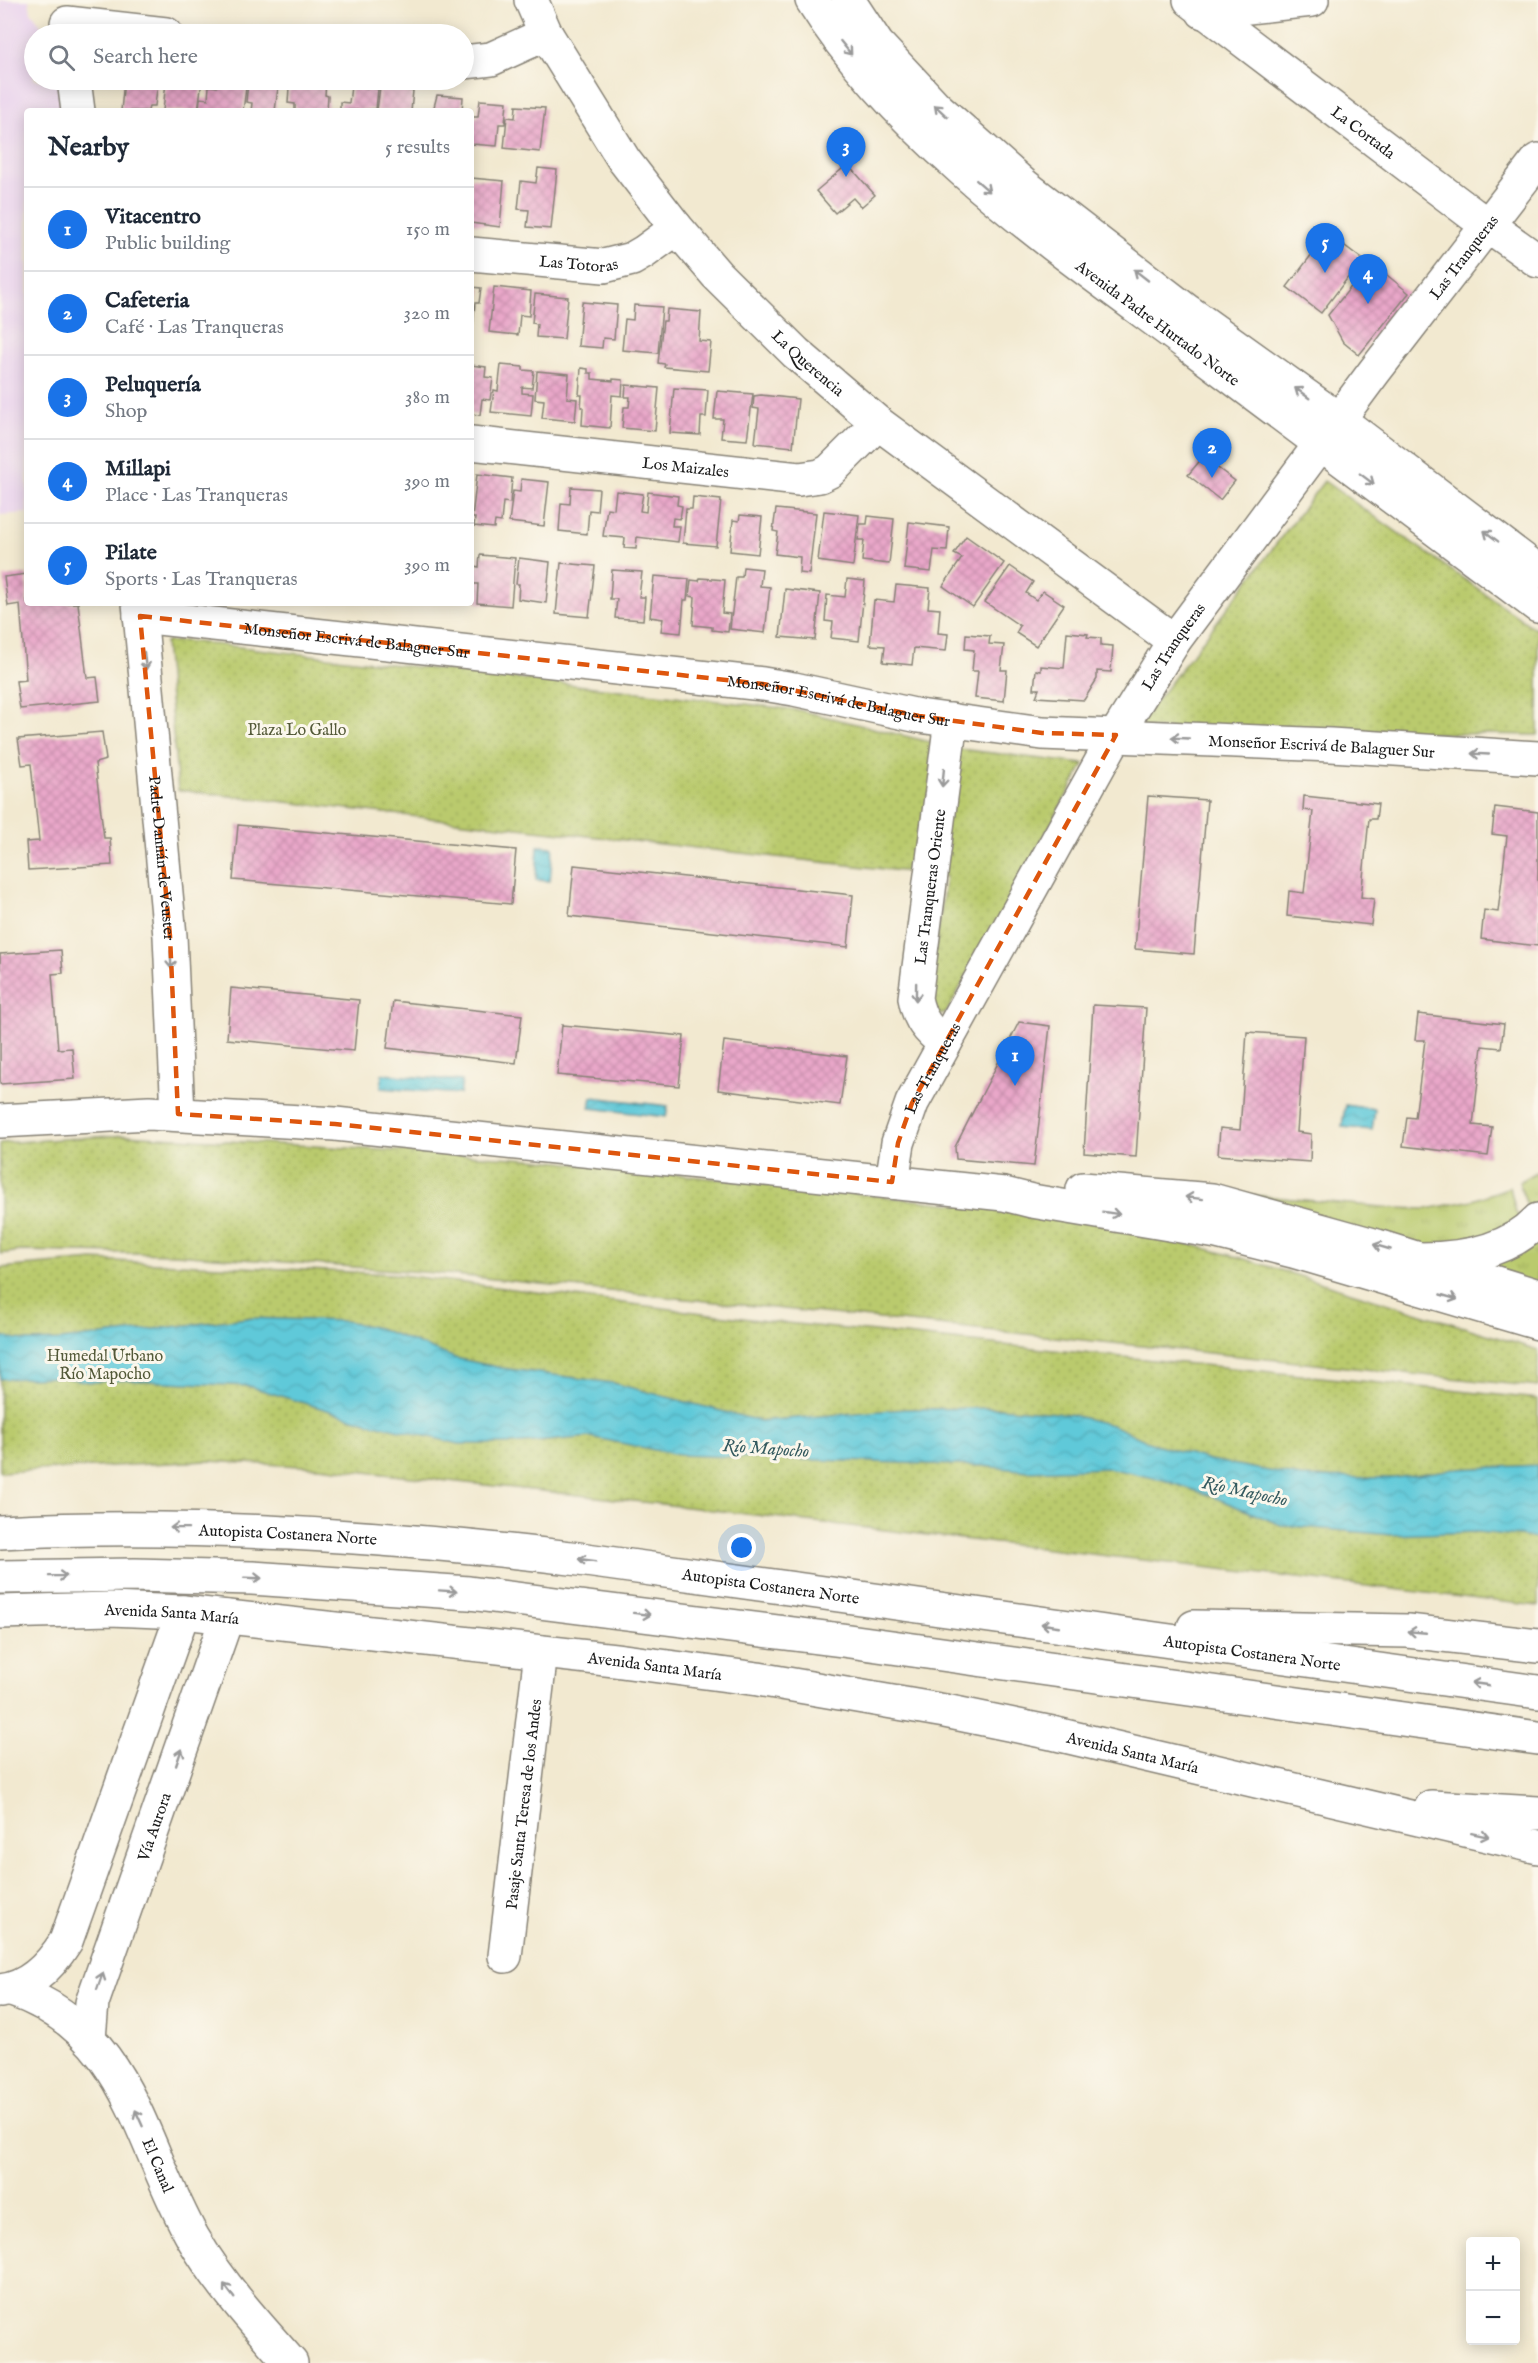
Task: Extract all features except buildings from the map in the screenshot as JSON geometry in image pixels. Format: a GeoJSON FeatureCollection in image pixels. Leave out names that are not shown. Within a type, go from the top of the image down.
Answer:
{"type":"FeatureCollection","features":[{"type":"Feature","properties":{"kind":"main road","name":"La Querencia"},"geometry":{"type":"LineString","coordinates":[[531,0],[546,34],[624,160],[717,275],[795,353],[878,423],[1174,641]]}},
{"type":"Feature","properties":{"kind":"main road","name":"Avenida Padre Hurtado Norte"},"geometry":{"type":"LineString","coordinates":[[812,0],[837,37],[871,79],[908,118],[1038,233],[1538,571]]}},
{"type":"Feature","properties":{"kind":"main road","name":"Avenida Padre Hurtado Norte"},"geometry":{"type":"LineString","coordinates":[[848,0],[877,44],[936,107],[1025,186],[1187,311],[1538,606]]}},
{"type":"Feature","properties":{"kind":"main road"},"geometry":{"type":"LineString","coordinates":[[1196,6],[1312,0]]}},
{"type":"Feature","properties":{"kind":"main road","name":"La Cortada"},"geometry":{"type":"LineString","coordinates":[[1196,6],[1538,261]]}},
{"type":"Feature","properties":{"kind":"main road"},"geometry":{"type":"LineString","coordinates":[[67,19],[100,24]]}},
{"type":"Feature","properties":{"kind":"main road"},"geometry":{"type":"LineString","coordinates":[[474,61],[491,59],[546,34]]}},
{"type":"Feature","properties":{"kind":"main road"},"geometry":{"type":"LineString","coordinates":[[75,90],[78,108]]}},
{"type":"Feature","properties":{"kind":"main road","name":"Las Tranqueras"},"geometry":{"type":"LineString","coordinates":[[892,1182],[898,1143],[912,1103],[1116,735],[1174,641],[1330,431],[1538,162]]}},
{"type":"Feature","properties":{"kind":"main road","name":"Las Totoras"},"geometry":{"type":"LineString","coordinates":[[474,254],[604,267],[632,259],[644,252],[666,236],[675,225]]}},
{"type":"Feature","properties":{"kind":"main road","name":"Los Maizales"},"geometry":{"type":"LineString","coordinates":[[474,443],[798,479],[820,476],[830,471],[878,423]]}},
{"type":"Feature","properties":{"kind":"main road","name":"Monseñor Escrivá de Balaguer Sur"},"geometry":{"type":"LineString","coordinates":[[140,609],[794,688],[919,716],[1042,733],[1538,758]]}},
{"type":"Feature","properties":{"kind":"main road","name":"Padre Damián de Veuster"},"geometry":{"type":"LineString","coordinates":[[140,609],[170,936],[178,1114]]}},
{"type":"Feature","properties":{"kind":"main road","name":"Las Tranqueras Oriente"},"geometry":{"type":"LineString","coordinates":[[945,1043],[928,1030],[918,1015],[915,998],[951,720]]}},
{"type":"Feature","properties":{"kind":"main road"},"geometry":{"type":"LineString","coordinates":[[0,1121],[149,1113],[357,1126],[1004,1194],[1032,1201],[1217,1232],[1293,1251],[1538,1323]]}},
{"type":"Feature","properties":{"kind":"main road"},"geometry":{"type":"LineString","coordinates":[[1004,1194],[1034,1187],[1055,1186],[1212,1200],[1421,1259],[1538,1296]]}},
{"type":"Feature","properties":{"kind":"main road"},"geometry":{"type":"LineString","coordinates":[[1421,1259],[1462,1257],[1482,1252],[1519,1236],[1538,1220]]}},
{"type":"Feature","properties":{"kind":"main road","name":"Autopista Costanera Norte"},"geometry":{"type":"LineString","coordinates":[[0,1532],[176,1528],[447,1543],[579,1559],[1538,1692]]}},
{"type":"Feature","properties":{"kind":"main road"},"geometry":{"type":"LineString","coordinates":[[0,1577],[135,1575],[252,1578],[469,1593],[843,1640],[1538,1738]]}},
{"type":"Feature","properties":{"kind":"main road","name":"Avenida Santa María"},"geometry":{"type":"LineString","coordinates":[[0,1612],[110,1609],[183,1612],[758,1679],[945,1711],[1073,1738],[1538,1847]]}},
{"type":"Feature","properties":{"kind":"main road"},"geometry":{"type":"LineString","coordinates":[[6,1990],[36,1977],[46,1968],[57,1956],[73,1926],[183,1612]]}},
{"type":"Feature","properties":{"kind":"main road","name":"Vía Aurora"},"geometry":{"type":"LineString","coordinates":[[89,2038],[92,2003],[227,1617]]}},
{"type":"Feature","properties":{"kind":"main road"},"geometry":{"type":"LineString","coordinates":[[1108,1633],[1201,1627],[1408,1631],[1538,1646]]}},
{"type":"Feature","properties":{"kind":"main road","name":"Pasaje Santa Teresa de los Andes"},"geometry":{"type":"LineString","coordinates":[[505,1956],[541,1652]]}},
{"type":"Feature","properties":{"kind":"main road","name":"Avenida Santa María"},"geometry":{"type":"LineString","coordinates":[[1301,1792],[1450,1809],[1538,1813]]}},
{"type":"Feature","properties":{"kind":"main road","name":"El Canal"},"geometry":{"type":"LineString","coordinates":[[6,1990],[28,1995],[58,2012],[89,2038],[134,2105],[174,2202],[194,2239],[231,2294],[291,2363]]}},
{"type":"Feature","properties":{"kind":"highlighted area"},"geometry":{"type":"Polygon","coordinates":[[[140,616],[763,684],[919,716],[1042,733],[1116,735],[912,1103],[898,1143],[892,1182],[335,1124],[178,1114],[170,936],[140,616]]]}},
{"type":"Feature","properties":{"kind":"shaded area"},"geometry":{"type":"Polygon","coordinates":[[[0,0],[29,0],[31,12],[40,24],[24,24],[24,90],[60,90],[63,108],[24,108],[24,513],[0,515],[0,0]]]}},
{"type":"Feature","properties":{"kind":"green space"},"geometry":{"type":"Polygon","coordinates":[[[1324,481],[1538,631],[1538,735],[1136,728],[1324,481]]]}},
{"type":"Feature","properties":{"kind":"green space","name":"Plaza Lo Gallo"},"geometry":{"type":"Polygon","coordinates":[[[186,641],[798,710],[959,749],[1084,764],[946,1013],[938,1015],[928,1002],[946,876],[178,790],[165,642],[186,641]]]}},
{"type":"Feature","properties":{"kind":"green space"},"geometry":{"type":"Polygon","coordinates":[[[126,1135],[531,1159],[999,1209],[1112,1224],[1238,1257],[1538,1350],[1538,1387],[436,1273],[175,1254],[21,1251],[0,1254],[0,1143],[126,1135]]]}},
{"type":"Feature","properties":{"kind":"green space"},"geometry":{"type":"Polygon","coordinates":[[[1538,1171],[1538,1204],[1532,1211],[1527,1206],[1519,1182],[1538,1171]]]}},
{"type":"Feature","properties":{"kind":"green space"},"geometry":{"type":"Polygon","coordinates":[[[1510,1187],[1516,1213],[1524,1220],[1439,1255],[1195,1190],[1427,1209],[1473,1200],[1510,1187]]]}},
{"type":"Feature","properties":{"kind":"green space"},"geometry":{"type":"Polygon","coordinates":[[[1538,1237],[1538,1293],[1474,1273],[1538,1237]]]}},
{"type":"Feature","properties":{"kind":"green space","name":"Humedal Urbano Río Mapocho"},"geometry":{"type":"Polygon","coordinates":[[[93,1260],[393,1274],[766,1321],[1538,1399],[1538,1606],[661,1504],[319,1467],[207,1461],[0,1472],[0,1268],[93,1260]]]}},
{"type":"Feature","properties":{"kind":"water"},"geometry":{"type":"Polygon","coordinates":[[[538,846],[553,847],[550,881],[536,880],[538,846]]]}},
{"type":"Feature","properties":{"kind":"water"},"geometry":{"type":"Polygon","coordinates":[[[382,1074],[462,1081],[460,1094],[381,1088],[382,1074]]]}},
{"type":"Feature","properties":{"kind":"water"},"geometry":{"type":"Polygon","coordinates":[[[592,1097],[668,1106],[666,1117],[590,1108],[592,1097]]]}},
{"type":"Feature","properties":{"kind":"water"},"geometry":{"type":"Polygon","coordinates":[[[1345,1105],[1375,1109],[1372,1130],[1342,1127],[1345,1105]]]}},
{"type":"Feature","properties":{"kind":"water","name":"Río Mapocho"},"geometry":{"type":"Polygon","coordinates":[[[247,1318],[345,1321],[378,1328],[455,1358],[502,1368],[613,1383],[760,1421],[905,1409],[1000,1408],[1068,1414],[1112,1425],[1151,1443],[1210,1460],[1301,1477],[1394,1478],[1455,1469],[1538,1465],[1538,1538],[1477,1532],[1391,1535],[1281,1525],[1211,1496],[1163,1480],[1109,1468],[1028,1471],[984,1466],[679,1455],[591,1437],[513,1444],[459,1444],[370,1423],[248,1386],[126,1380],[91,1382],[60,1377],[0,1379],[0,1336],[29,1341],[61,1340],[247,1318]]]}},
{"type":"Feature","properties":{"kind":"place","name":"Peluquería"},"geometry":{"type":"Point","coordinates":[846,177]}},
{"type":"Feature","properties":{"kind":"place","name":"Pilate"},"geometry":{"type":"Point","coordinates":[1325,273]}},
{"type":"Feature","properties":{"kind":"place","name":"Millapi"},"geometry":{"type":"Point","coordinates":[1368,304]}},
{"type":"Feature","properties":{"kind":"place","name":"Cafeteria"},"geometry":{"type":"Point","coordinates":[1212,478]}},
{"type":"Feature","properties":{"kind":"place","name":"Vitacentro"},"geometry":{"type":"Point","coordinates":[1015,1086]}}]}
